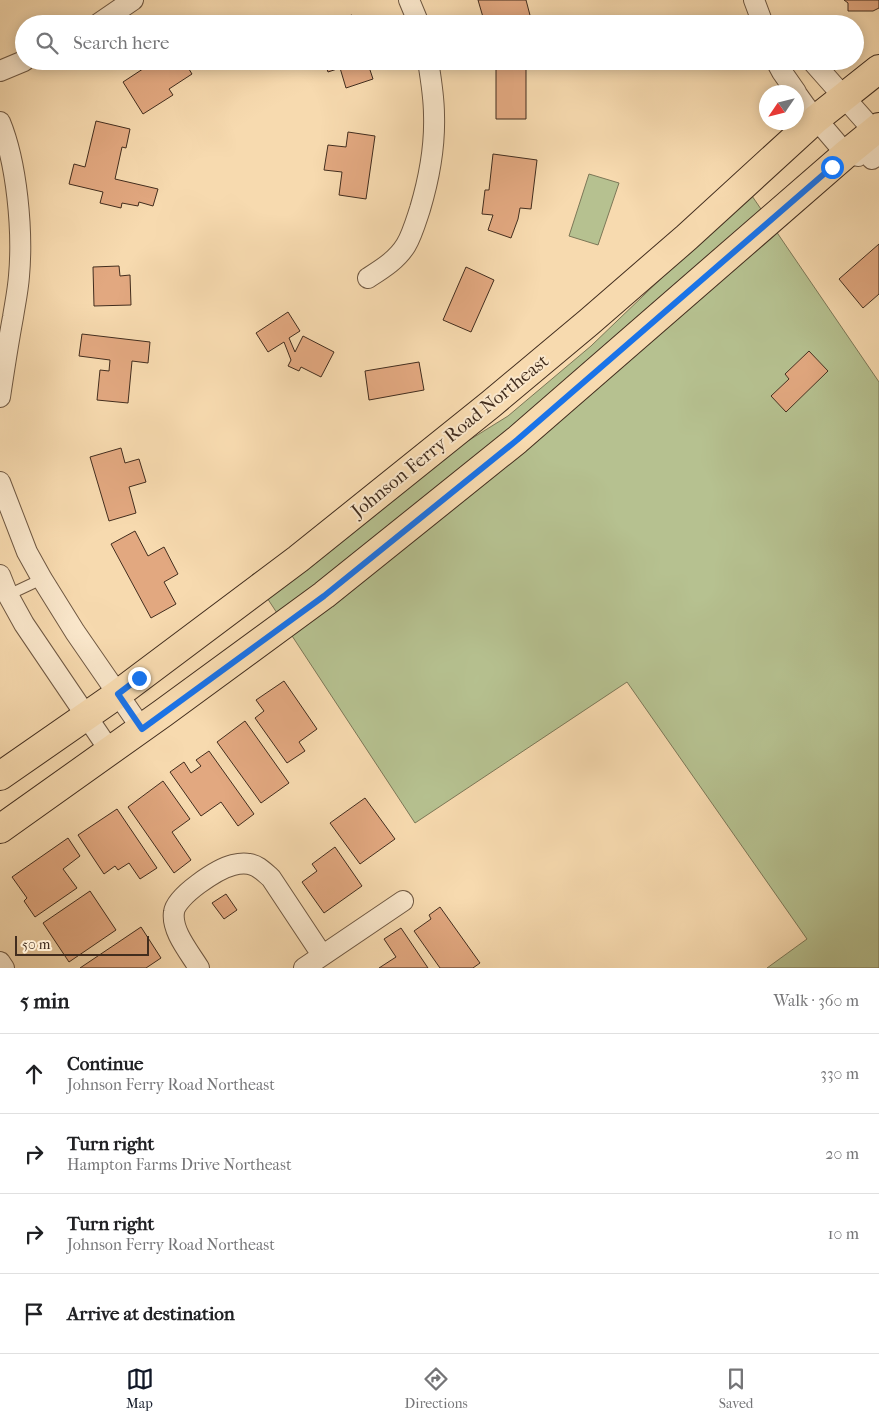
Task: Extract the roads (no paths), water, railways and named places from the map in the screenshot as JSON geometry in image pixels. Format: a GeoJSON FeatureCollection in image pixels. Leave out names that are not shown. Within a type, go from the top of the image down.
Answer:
{"type":"FeatureCollection","features":[{"type":"Feature","properties":{"kind":"main road","name":"Johnson Ferry Road Northeast"},"geometry":{"type":"LineString","coordinates":[[0,776],[118,694],[298,559],[492,404],[687,237],[816,119],[879,69]]}},
{"type":"Feature","properties":{"kind":"main road"},"geometry":{"type":"LineString","coordinates":[[0,829],[142,729],[324,596],[866,161],[876,129]]}},
{"type":"Feature","properties":{"kind":"street"},"geometry":{"type":"LineString","coordinates":[[112,15],[134,0]]}},
{"type":"Feature","properties":{"kind":"street"},"geometry":{"type":"LineString","coordinates":[[410,0],[416,15]]}},
{"type":"Feature","properties":{"kind":"street"},"geometry":{"type":"LineString","coordinates":[[0,71],[15,65]]}},
{"type":"Feature","properties":{"kind":"street"},"geometry":{"type":"LineString","coordinates":[[368,278],[388,266],[406,246],[425,193],[432,153],[434,116],[429,70]]}},
{"type":"Feature","properties":{"kind":"street"},"geometry":{"type":"LineString","coordinates":[[781,70],[791,85]]}},
{"type":"Feature","properties":{"kind":"street"},"geometry":{"type":"LineString","coordinates":[[820,70],[876,129]]}},
{"type":"Feature","properties":{"kind":"street"},"geometry":{"type":"LineString","coordinates":[[804,103],[816,119],[866,161]]}},
{"type":"Feature","properties":{"kind":"street"},"geometry":{"type":"LineString","coordinates":[[0,122],[7,138],[12,166],[19,222],[20,250],[19,277],[0,397]]}},
{"type":"Feature","properties":{"kind":"street"},"geometry":{"type":"LineString","coordinates":[[0,482],[27,552],[42,579],[75,632],[142,729]]}},
{"type":"Feature","properties":{"kind":"street"},"geometry":{"type":"LineString","coordinates":[[0,576],[24,624],[110,750]]}},
{"type":"Feature","properties":{"kind":"street"},"geometry":{"type":"LineString","coordinates":[[199,968],[181,940],[175,926],[174,912],[178,902],[185,894],[234,864],[249,864],[261,868],[271,878],[322,955]]}},
{"type":"Feature","properties":{"kind":"street"},"geometry":{"type":"LineString","coordinates":[[304,968],[403,901]]}},
{"type":"Feature","properties":{"kind":"street"},"geometry":{"type":"LineString","coordinates":[[0,962],[4,968]]}},
{"type":"Feature","properties":{"kind":"lane"},"geometry":{"type":"LineString","coordinates":[[8,594],[42,579]]}}]}
